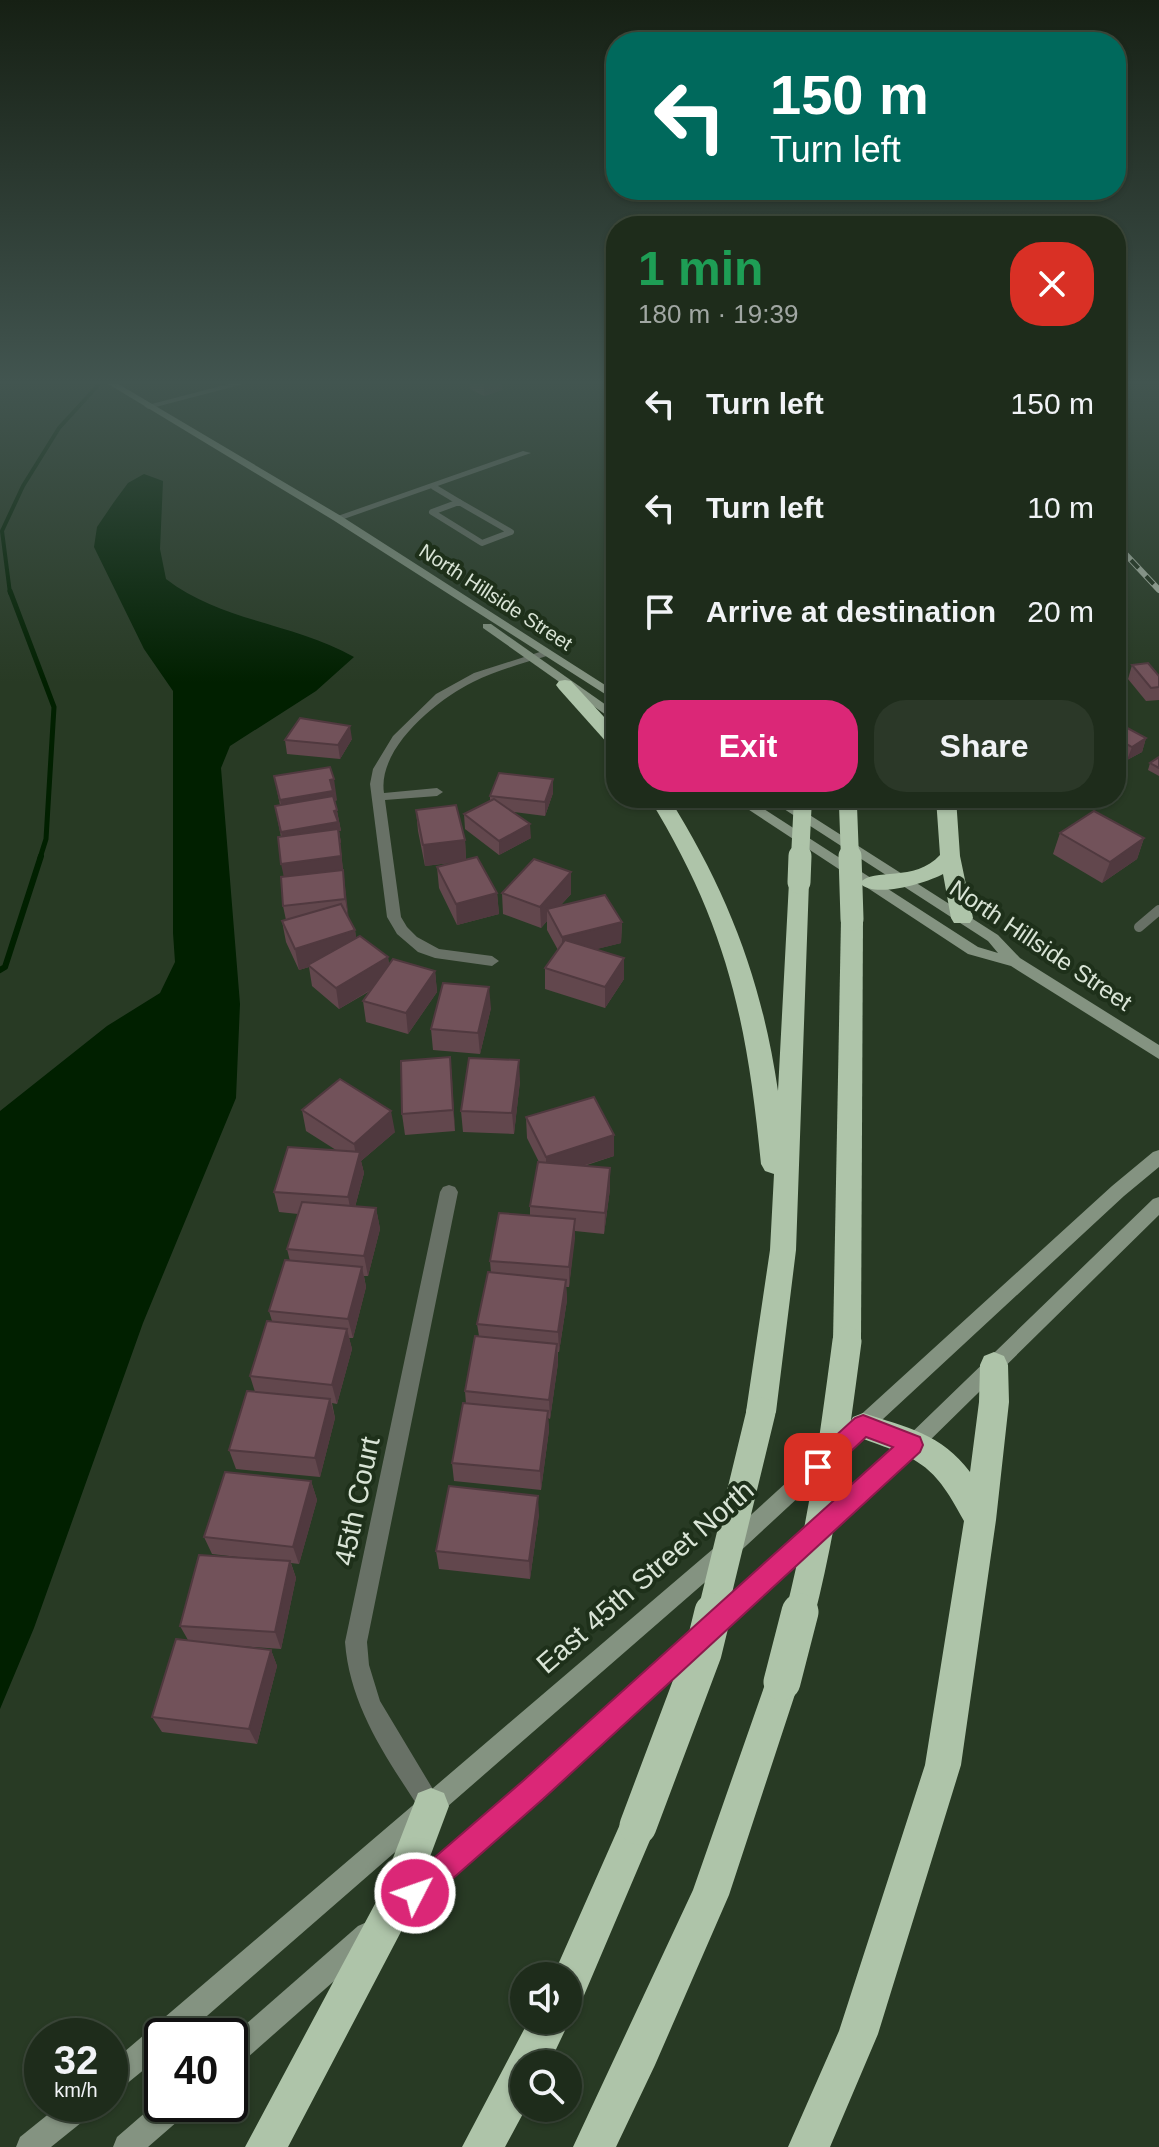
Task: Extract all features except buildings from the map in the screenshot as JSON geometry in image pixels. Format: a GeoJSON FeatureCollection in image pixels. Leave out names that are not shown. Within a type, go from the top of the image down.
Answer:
{"type":"FeatureCollection","features":[{"type":"Feature","properties":{"kind":"highway"},"geometry":{"type":"LineString","coordinates":[[565,685],[606,730]]}},
{"type":"Feature","properties":{"kind":"highway"},"geometry":{"type":"LineString","coordinates":[[665,808],[694,853],[718,903],[741,963],[760,1041],[783,1250]]}},
{"type":"Feature","properties":{"kind":"highway"},"geometry":{"type":"LineString","coordinates":[[578,1962],[638,1826],[703,1653],[761,1412],[783,1250],[803,808]]}},
{"type":"Feature","properties":{"kind":"highway"},"geometry":{"type":"LineString","coordinates":[[594,2147],[641,2051],[710,1895],[782,1682],[815,1556],[831,1468],[847,1341],[852,919],[848,808]]}},
{"type":"Feature","properties":{"kind":"highway"},"geometry":{"type":"LineString","coordinates":[[947,808],[950,856],[962,918]]}},
{"type":"Feature","properties":{"kind":"highway"},"geometry":{"type":"LineString","coordinates":[[870,883],[903,881],[941,868],[950,856]]}},
{"type":"Feature","properties":{"kind":"highway"},"geometry":{"type":"LineString","coordinates":[[809,2147],[858,2034],[943,1765],[980,1520],[994,1402],[994,1365]]}},
{"type":"Feature","properties":{"kind":"highway"},"geometry":{"type":"LineString","coordinates":[[863,1426],[927,1448],[958,1479],[980,1520]]}},
{"type":"Feature","properties":{"kind":"highway"},"geometry":{"type":"LineString","coordinates":[[266,2147],[391,1913],[431,1806]]}},
{"type":"Feature","properties":{"kind":"highway"},"geometry":{"type":"LineString","coordinates":[[483,2147],[510,2097]]}},
{"type":"Feature","properties":{"kind":"main road","name":"North Hillside Street"},"geometry":{"type":"LineString","coordinates":[[277,482],[606,691]]}},
{"type":"Feature","properties":{"kind":"main road"},"geometry":{"type":"LineString","coordinates":[[379,545],[565,685],[606,712]]}},
{"type":"Feature","properties":{"kind":"main road"},"geometry":{"type":"LineString","coordinates":[[754,808],[973,951],[1015,962]]}},
{"type":"Feature","properties":{"kind":"main road","name":"North Hillside Street"},"geometry":{"type":"LineString","coordinates":[[790,808],[993,938],[1015,962],[1159,1053]]}},
{"type":"Feature","properties":{"kind":"main road","name":"East 45th Street North"},"geometry":{"type":"LineString","coordinates":[[185,2018],[715,1560],[1159,1157]]}},
{"type":"Feature","properties":{"kind":"main road"},"geometry":{"type":"LineString","coordinates":[[248,2040],[534,1789],[912,1445],[1159,1204]]}},
{"type":"Feature","properties":{"kind":"main road"},"geometry":{"type":"LineString","coordinates":[[1131,1229],[1159,1212]]}},
{"type":"Feature","properties":{"kind":"main road","name":"East 45th Street North"},"geometry":{"type":"LineString","coordinates":[[128,2066],[144,2053]]}},
{"type":"Feature","properties":{"kind":"main road"},"geometry":{"type":"LineString","coordinates":[[30,2147],[60,2122]]}},
{"type":"Feature","properties":{"kind":"main road"},"geometry":{"type":"LineString","coordinates":[[127,2147],[155,2122]]}},
{"type":"Feature","properties":{"kind":"street"},"geometry":{"type":"LineString","coordinates":[[337,518],[447,482]]}},
{"type":"Feature","properties":{"kind":"street"},"geometry":{"type":"LineString","coordinates":[[492,961],[437,955],[410,942],[400,931],[394,917],[377,797],[377,769],[398,736],[456,686],[546,653]]}},
{"type":"Feature","properties":{"kind":"street"},"geometry":{"type":"LineString","coordinates":[[377,797],[437,792]]}},
{"type":"Feature","properties":{"kind":"street","name":"45th Court"},"geometry":{"type":"LineString","coordinates":[[431,1806],[367,1701],[356,1669],[356,1642],[449,1192]]}},
{"type":"Feature","properties":{"kind":"lane"},"geometry":{"type":"LineString","coordinates":[[434,487],[461,501],[511,532],[482,543],[432,512],[461,501]]}},
{"type":"Feature","properties":{"kind":"lane"},"geometry":{"type":"LineString","coordinates":[[1139,927],[1159,910]]}},
{"type":"Feature","properties":{"kind":"shaded area"},"geometry":{"type":"Polygon","coordinates":[[[163,482],[160,549],[166,579],[211,605],[307,637],[354,657],[316,691],[230,746],[221,768],[240,1004],[236,1098],[143,1323],[34,1628],[0,1709],[0,1111],[107,1026],[160,993],[175,962],[173,691],[144,649],[94,547],[97,527],[128,483],[163,482]]]}},
{"type":"Feature","properties":{"kind":"waterway"},"geometry":{"type":"LineString","coordinates":[[10,593],[2,531],[25,482]]}},
{"type":"Feature","properties":{"kind":"waterway"},"geometry":{"type":"LineString","coordinates":[[10,591],[54,707],[46,839],[40,858]]}},
{"type":"Feature","properties":{"kind":"waterway"},"geometry":{"type":"LineString","coordinates":[[0,970],[5,967],[41,856]]}},
{"type":"Feature","properties":{"kind":"railway"},"geometry":{"type":"LineString","coordinates":[[1126,555],[1159,590]]}},
{"type":"Feature","properties":{"kind":"route"},"geometry":{"type":"LineString","coordinates":[[415,1893],[534,1789],[912,1445],[863,1426],[818,1467]]}}]}
